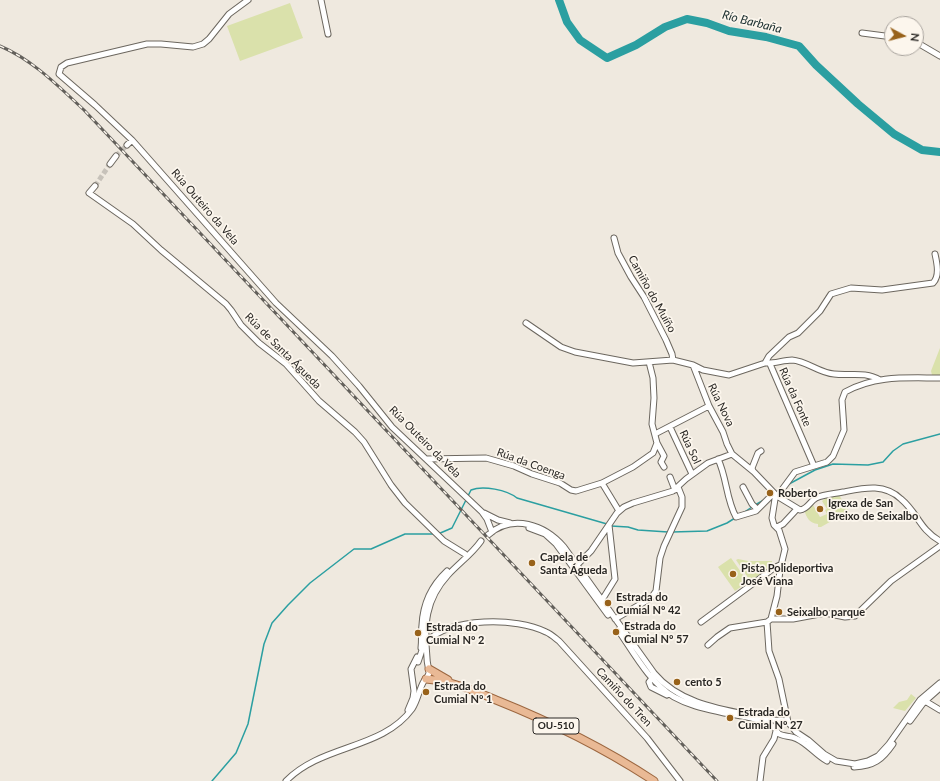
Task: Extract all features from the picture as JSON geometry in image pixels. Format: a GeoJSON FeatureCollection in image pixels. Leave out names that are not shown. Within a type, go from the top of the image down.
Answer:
{"type":"FeatureCollection","features":[{"type":"Feature","properties":{"kind":"main road"},"geometry":{"type":"LineString","coordinates":[[428,667],[453,683]]}},
{"type":"Feature","properties":{"kind":"main road"},"geometry":{"type":"LineString","coordinates":[[425,679],[453,683]]}},
{"type":"Feature","properties":{"kind":"main road","name":"OU-510"},"geometry":{"type":"LineString","coordinates":[[453,683],[517,708],[564,729],[654,781]]}},
{"type":"Feature","properties":{"kind":"street","name":"Rúa Outeiro da Vela"},"geometry":{"type":"LineString","coordinates":[[248,0],[229,14],[209,39],[203,44],[193,47],[147,44],[67,63],[61,67],[59,74],[132,140],[276,303],[332,356],[360,386],[392,427],[482,512]]}},
{"type":"Feature","properties":{"kind":"street"},"geometry":{"type":"LineString","coordinates":[[321,0],[328,34]]}},
{"type":"Feature","properties":{"kind":"street"},"geometry":{"type":"LineString","coordinates":[[862,33],[884,36]]}},
{"type":"Feature","properties":{"kind":"street"},"geometry":{"type":"LineString","coordinates":[[924,47],[940,56]]}},
{"type":"Feature","properties":{"kind":"street"},"geometry":{"type":"LineString","coordinates":[[127,146],[132,140]]}},
{"type":"Feature","properties":{"kind":"street"},"geometry":{"type":"LineString","coordinates":[[110,164],[116,156]]}},
{"type":"Feature","properties":{"kind":"street","name":"Rúa de Santa Águeda"},"geometry":{"type":"LineString","coordinates":[[95,186],[89,193],[132,224],[226,304],[241,325],[258,343],[286,364],[319,401],[360,437],[369,448],[391,485],[416,514],[444,541],[465,554]]}},
{"type":"Feature","properties":{"kind":"street","name":"Camiño do Muíño"},"geometry":{"type":"LineString","coordinates":[[614,238],[618,253],[644,297],[666,340],[673,360]]}},
{"type":"Feature","properties":{"kind":"street"},"geometry":{"type":"LineString","coordinates":[[880,380],[874,376],[860,374],[834,374],[821,371],[794,360],[783,360],[767,363],[769,356],[789,337],[798,333],[820,311],[831,294],[851,288],[882,290],[933,283],[935,280],[937,266],[935,254]]}},
{"type":"Feature","properties":{"kind":"street","name":"Rúa da Fonte"},"geometry":{"type":"LineString","coordinates":[[526,323],[561,347],[575,352],[633,363],[673,360],[692,365],[703,370],[729,375],[767,363],[814,466]]}},
{"type":"Feature","properties":{"kind":"street"},"geometry":{"type":"LineString","coordinates":[[649,362],[653,378],[654,398],[652,424],[657,443],[664,456],[661,462],[664,467]]}},
{"type":"Feature","properties":{"kind":"street","name":"Rúa Nova"},"geometry":{"type":"LineString","coordinates":[[692,365],[709,406],[723,432],[732,454]]}},
{"type":"Feature","properties":{"kind":"street"},"geometry":{"type":"LineString","coordinates":[[784,720],[779,679],[769,651],[769,621],[777,596],[785,549],[779,530],[774,525],[772,518],[777,496],[793,474],[827,462],[833,456],[844,430],[842,400],[845,392],[880,380],[899,377],[940,378]]}},
{"type":"Feature","properties":{"kind":"street"},"geometry":{"type":"LineString","coordinates":[[655,434],[709,406]]}},
{"type":"Feature","properties":{"kind":"street","name":"Rúa Sol"},"geometry":{"type":"LineString","coordinates":[[670,427],[692,474]]}},
{"type":"Feature","properties":{"kind":"street","name":"Rúa da Coenga"},"geometry":{"type":"LineString","coordinates":[[426,459],[486,458],[514,466],[532,474],[560,483],[571,490],[576,491],[602,483],[633,467],[653,453],[657,443]]}},
{"type":"Feature","properties":{"kind":"street"},"geometry":{"type":"LineString","coordinates":[[754,472],[752,468],[758,453],[761,451]]}},
{"type":"Feature","properties":{"kind":"street"},"geometry":{"type":"LineString","coordinates":[[576,565],[591,551],[619,511],[633,503],[657,497],[676,489],[692,474],[710,462],[732,454],[754,472],[777,496],[797,509],[804,509],[813,500],[822,496],[867,488],[886,490],[896,494],[905,502],[925,530],[940,541]]}},
{"type":"Feature","properties":{"kind":"street"},"geometry":{"type":"LineString","coordinates":[[718,460],[736,517],[756,511],[772,495],[777,496]]}},
{"type":"Feature","properties":{"kind":"street"},"geometry":{"type":"LineString","coordinates":[[615,619],[651,598],[656,591],[660,558],[682,507],[682,497],[670,477]]}},
{"type":"Feature","properties":{"kind":"street"},"geometry":{"type":"LineString","coordinates":[[602,483],[619,511]]}},
{"type":"Feature","properties":{"kind":"street"},"geometry":{"type":"LineString","coordinates":[[743,487],[752,504],[757,509]]}},
{"type":"Feature","properties":{"kind":"street"},"geometry":{"type":"LineString","coordinates":[[777,527],[783,524],[797,509]]}},
{"type":"Feature","properties":{"kind":"street"},"geometry":{"type":"LineString","coordinates":[[482,512],[498,520],[527,524],[544,530],[559,541],[660,681],[691,701]]}},
{"type":"Feature","properties":{"kind":"street"},"geometry":{"type":"LineString","coordinates":[[286,781],[308,764],[328,754],[379,735],[395,726],[414,706],[428,675],[426,642],[427,612],[434,593],[448,575],[486,537],[487,519],[482,512]]}},
{"type":"Feature","properties":{"kind":"street"},"geometry":{"type":"LineString","coordinates":[[416,663],[421,647],[422,619],[427,599],[438,581],[478,542],[511,523]]}},
{"type":"Feature","properties":{"kind":"street"},"geometry":{"type":"LineString","coordinates":[[602,600],[615,579],[610,525]]}},
{"type":"Feature","properties":{"kind":"street"},"geometry":{"type":"LineString","coordinates":[[504,526],[520,526],[540,531],[550,538],[561,550],[653,677]]}},
{"type":"Feature","properties":{"kind":"street"},"geometry":{"type":"LineString","coordinates":[[708,645],[730,628],[825,613],[845,617],[855,616],[891,581],[940,546]]}},
{"type":"Feature","properties":{"kind":"street"},"geometry":{"type":"LineString","coordinates":[[561,550],[576,565],[592,589],[595,597]]}},
{"type":"Feature","properties":{"kind":"street"},"geometry":{"type":"LineString","coordinates":[[701,622],[774,568],[782,564]]}},
{"type":"Feature","properties":{"kind":"street","name":"Camiño do Tren"},"geometry":{"type":"LineString","coordinates":[[426,642],[437,633],[458,626],[489,622],[504,622],[524,625],[548,632],[559,641],[647,738],[680,781]]}},
{"type":"Feature","properties":{"kind":"street"},"geometry":{"type":"LineString","coordinates":[[405,716],[413,698],[414,691],[410,669],[416,663],[426,642]]}},
{"type":"Feature","properties":{"kind":"street"},"geometry":{"type":"LineString","coordinates":[[644,659],[646,666],[658,686],[673,696],[699,707],[761,721],[784,736],[801,741],[818,755],[833,763],[852,767],[867,766],[875,763],[885,755],[926,700],[940,686]]}},
{"type":"Feature","properties":{"kind":"street"},"geometry":{"type":"LineString","coordinates":[[416,663],[422,662],[428,667]]}},
{"type":"Feature","properties":{"kind":"street"},"geometry":{"type":"LineString","coordinates":[[412,677],[419,681],[425,679]]}},
{"type":"Feature","properties":{"kind":"street"},"geometry":{"type":"LineString","coordinates":[[658,686],[680,698],[691,701],[784,720],[832,760],[850,764],[865,762],[875,758],[882,752],[920,700],[940,686]]}},
{"type":"Feature","properties":{"kind":"street"},"geometry":{"type":"LineString","coordinates":[[926,700],[940,710]]}},
{"type":"Feature","properties":{"kind":"street"},"geometry":{"type":"LineString","coordinates":[[760,781],[763,757],[774,739],[776,725],[784,720]]}},
{"type":"Feature","properties":{"kind":"street"},"geometry":{"type":"LineString","coordinates":[[774,739],[784,736],[790,732],[791,727]]}},
{"type":"Feature","properties":{"kind":"green space"},"geometry":{"type":"Polygon","coordinates":[[[290,3],[303,38],[240,61],[227,26],[290,3]]]}},
{"type":"Feature","properties":{"kind":"green space"},"geometry":{"type":"Polygon","coordinates":[[[940,348],[940,375],[932,375],[931,371],[940,348]]]}},
{"type":"Feature","properties":{"kind":"green space"},"geometry":{"type":"Polygon","coordinates":[[[839,495],[849,511],[821,527],[818,527],[818,524],[812,523],[809,520],[804,510],[813,505],[820,517],[827,514],[825,510],[827,509],[822,501],[826,498],[839,495]]]}},
{"type":"Feature","properties":{"kind":"green space","name":"Pista Polideportiva José Viana"},"geometry":{"type":"Polygon","coordinates":[[[731,558],[748,582],[735,591],[718,567],[731,558]]]}},
{"type":"Feature","properties":{"kind":"green space"},"geometry":{"type":"Polygon","coordinates":[[[736,560],[748,561],[772,561],[772,565],[768,571],[751,582],[736,560]]]}},
{"type":"Feature","properties":{"kind":"green space"},"geometry":{"type":"Polygon","coordinates":[[[911,694],[916,698],[905,711],[893,708],[899,702],[907,700],[911,694]]]}},
{"type":"Feature","properties":{"kind":"waterway","name":"Río Barbaña"},"geometry":{"type":"LineString","coordinates":[[559,0],[567,22],[580,40],[607,58],[636,45],[665,27],[687,19],[707,23],[729,31],[766,37],[799,46],[816,65],[858,104],[894,134],[922,150],[940,152]]}},
{"type":"Feature","properties":{"kind":"waterway"},"geometry":{"type":"LineString","coordinates":[[789,484],[815,470],[833,464],[868,465],[883,462],[893,451],[903,444],[940,434]]}},
{"type":"Feature","properties":{"kind":"waterway"},"geometry":{"type":"LineString","coordinates":[[438,534],[452,528],[471,490],[482,488],[495,489],[513,495],[517,498],[607,524]]}},
{"type":"Feature","properties":{"kind":"waterway"},"geometry":{"type":"LineString","coordinates":[[755,505],[764,500]]}},
{"type":"Feature","properties":{"kind":"waterway"},"geometry":{"type":"LineString","coordinates":[[743,513],[752,507]]}},
{"type":"Feature","properties":{"kind":"waterway"},"geometry":{"type":"LineString","coordinates":[[672,532],[707,531],[735,518]]}},
{"type":"Feature","properties":{"kind":"waterway"},"geometry":{"type":"LineString","coordinates":[[611,526],[668,532]]}},
{"type":"Feature","properties":{"kind":"waterway"},"geometry":{"type":"LineString","coordinates":[[212,781],[236,753],[248,724],[264,644],[272,623],[288,605],[310,583],[354,549],[371,549],[405,534],[434,534]]}},
{"type":"Feature","properties":{"kind":"tunnel"},"geometry":{"type":"LineString","coordinates":[[116,156],[127,145]]}},
{"type":"Feature","properties":{"kind":"tunnel"},"geometry":{"type":"LineString","coordinates":[[95,186],[110,164]]}},
{"type":"Feature","properties":{"kind":"railway"},"geometry":{"type":"LineString","coordinates":[[0,46],[34,66],[84,110],[717,781]]}},
{"type":"Feature","properties":{"kind":"place","name":"Roberto"},"geometry":{"type":"Point","coordinates":[770,493]}},
{"type":"Feature","properties":{"kind":"place","name":"Igrexa de San Breixo de Seixalbo"},"geometry":{"type":"Point","coordinates":[820,509]}},
{"type":"Feature","properties":{"kind":"place","name":"Capela de Santa Águeda"},"geometry":{"type":"Point","coordinates":[532,563]}},
{"type":"Feature","properties":{"kind":"place","name":"Pista Polideportiva José Viana"},"geometry":{"type":"Point","coordinates":[733,574]}},
{"type":"Feature","properties":{"kind":"place","name":"Estrada do Cumial Nº 42"},"geometry":{"type":"Point","coordinates":[608,603]}},
{"type":"Feature","properties":{"kind":"place","name":"Seixalbo parque"},"geometry":{"type":"Point","coordinates":[779,612]}},
{"type":"Feature","properties":{"kind":"place","name":"Estrada do Cumial Nº 57"},"geometry":{"type":"Point","coordinates":[616,632]}},
{"type":"Feature","properties":{"kind":"place","name":"Estrada do Cumial Nº 2"},"geometry":{"type":"Point","coordinates":[418,633]}},
{"type":"Feature","properties":{"kind":"place","name":"cento 5"},"geometry":{"type":"Point","coordinates":[677,682]}},
{"type":"Feature","properties":{"kind":"place","name":"Estrada do Cumial Nº 1"},"geometry":{"type":"Point","coordinates":[426,692]}},
{"type":"Feature","properties":{"kind":"place","name":"Estrada do Cumial Nº 27"},"geometry":{"type":"Point","coordinates":[730,718]}}]}
